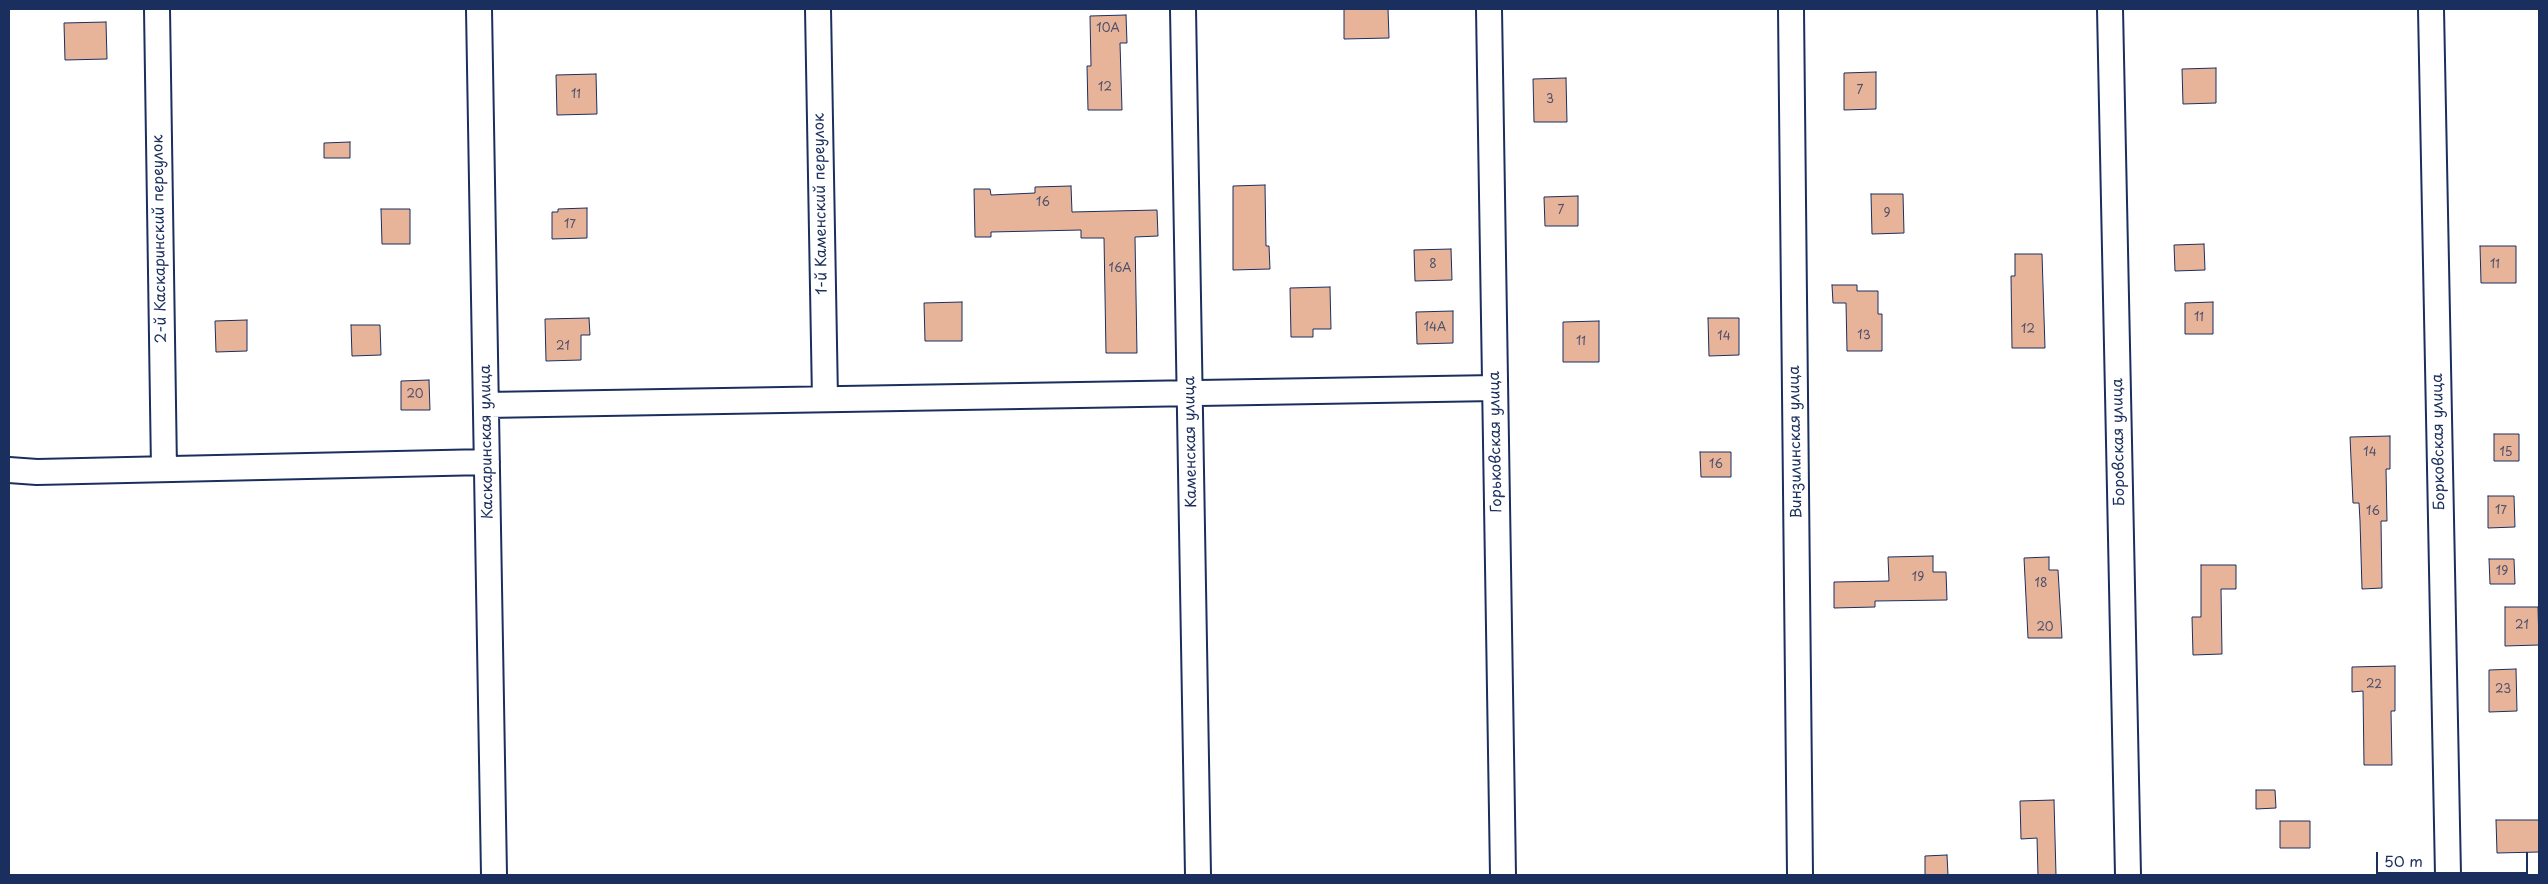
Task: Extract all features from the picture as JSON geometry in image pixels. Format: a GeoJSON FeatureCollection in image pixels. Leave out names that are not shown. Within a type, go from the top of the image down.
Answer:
{"type":"FeatureCollection","features":[{"type":"Feature","properties":{"kind":"street","name":"2-й Каскаринский переулок"},"geometry":{"type":"LineString","coordinates":[[157,9],[164,469]]}},
{"type":"Feature","properties":{"kind":"street","name":"Каскаринская улица"},"geometry":{"type":"LineString","coordinates":[[479,9],[494,875]]}},
{"type":"Feature","properties":{"kind":"street","name":"1-й Каменский переулок"},"geometry":{"type":"LineString","coordinates":[[818,9],[825,399]]}},
{"type":"Feature","properties":{"kind":"street","name":"Каменская улица"},"geometry":{"type":"LineString","coordinates":[[1183,9],[1198,875]]}},
{"type":"Feature","properties":{"kind":"street","name":"Горьковская улица"},"geometry":{"type":"LineString","coordinates":[[1489,9],[1503,875]]}},
{"type":"Feature","properties":{"kind":"street","name":"Винзилинская улица"},"geometry":{"type":"LineString","coordinates":[[1791,9],[1800,875]]}},
{"type":"Feature","properties":{"kind":"street","name":"Боровская улица"},"geometry":{"type":"LineString","coordinates":[[2110,9],[2128,875]]}},
{"type":"Feature","properties":{"kind":"street","name":"Борковская улица"},"geometry":{"type":"LineString","coordinates":[[2430,9],[2448,875]]}},
{"type":"Feature","properties":{"kind":"street"},"geometry":{"type":"LineString","coordinates":[[486,405],[1495,388]]}},
{"type":"Feature","properties":{"kind":"street"},"geometry":{"type":"LineString","coordinates":[[9,470],[37,472],[487,462]]}},
{"type":"Feature","properties":{"kind":"building"},"geometry":{"type":"Polygon","coordinates":[[[1344,9],[1388,9],[1389,38],[1344,39],[1344,9]]]}},
{"type":"Feature","properties":{"kind":"building"},"geometry":{"type":"Polygon","coordinates":[[[1126,15],[1127,43],[1120,43],[1122,110],[1088,110],[1087,66],[1091,66],[1090,16],[1126,15]]]}},
{"type":"Feature","properties":{"kind":"building"},"geometry":{"type":"Polygon","coordinates":[[[106,22],[107,59],[65,60],[64,23],[106,22]]]}},
{"type":"Feature","properties":{"kind":"building"},"geometry":{"type":"Polygon","coordinates":[[[2216,68],[2216,103],[2183,104],[2182,69],[2216,68]]]}},
{"type":"Feature","properties":{"kind":"building"},"geometry":{"type":"Polygon","coordinates":[[[1876,72],[1876,109],[1844,110],[1844,73],[1876,72]]]}},
{"type":"Feature","properties":{"kind":"building"},"geometry":{"type":"Polygon","coordinates":[[[596,74],[597,114],[557,115],[556,75],[596,74]]]}},
{"type":"Feature","properties":{"kind":"building"},"geometry":{"type":"Polygon","coordinates":[[[1566,78],[1567,122],[1534,122],[1533,79],[1566,78]]]}},
{"type":"Feature","properties":{"kind":"building"},"geometry":{"type":"Polygon","coordinates":[[[350,142],[350,158],[324,158],[324,143],[350,142]]]}},
{"type":"Feature","properties":{"kind":"building"},"geometry":{"type":"Polygon","coordinates":[[[1265,185],[1266,246],[1269,246],[1270,269],[1233,270],[1233,186],[1265,185]]]}},
{"type":"Feature","properties":{"kind":"building"},"geometry":{"type":"Polygon","coordinates":[[[1071,186],[1072,212],[1157,210],[1158,236],[1135,237],[1137,353],[1106,353],[1104,238],[1081,238],[1081,230],[991,232],[991,237],[975,237],[974,189],[990,189],[991,195],[1035,193],[1035,187],[1071,186]]]}},
{"type":"Feature","properties":{"kind":"building"},"geometry":{"type":"Polygon","coordinates":[[[1871,194],[1903,194],[1904,233],[1872,234],[1871,194]]]}},
{"type":"Feature","properties":{"kind":"building"},"geometry":{"type":"Polygon","coordinates":[[[1578,196],[1578,226],[1545,226],[1544,197],[1578,196]]]}},
{"type":"Feature","properties":{"kind":"building"},"geometry":{"type":"Polygon","coordinates":[[[587,208],[587,238],[552,239],[552,212],[558,212],[558,209],[587,208]]]}},
{"type":"Feature","properties":{"kind":"building"},"geometry":{"type":"Polygon","coordinates":[[[381,209],[410,209],[410,244],[382,244],[381,209]]]}},
{"type":"Feature","properties":{"kind":"building"},"geometry":{"type":"Polygon","coordinates":[[[2204,244],[2205,270],[2175,271],[2174,245],[2204,244]]]}},
{"type":"Feature","properties":{"kind":"building"},"geometry":{"type":"Polygon","coordinates":[[[2480,246],[2516,246],[2516,283],[2481,283],[2480,246]]]}},
{"type":"Feature","properties":{"kind":"building"},"geometry":{"type":"Polygon","coordinates":[[[1451,249],[1452,280],[1415,281],[1414,250],[1451,249]]]}},
{"type":"Feature","properties":{"kind":"building"},"geometry":{"type":"Polygon","coordinates":[[[2015,254],[2042,254],[2045,348],[2012,348],[2011,276],[2015,276],[2015,254]]]}},
{"type":"Feature","properties":{"kind":"building"},"geometry":{"type":"Polygon","coordinates":[[[1832,285],[1857,285],[1857,291],[1878,291],[1878,314],[1882,314],[1882,351],[1847,351],[1846,303],[1833,303],[1832,285]]]}},
{"type":"Feature","properties":{"kind":"building"},"geometry":{"type":"Polygon","coordinates":[[[1330,287],[1331,329],[1313,329],[1313,337],[1291,337],[1290,288],[1330,287]]]}},
{"type":"Feature","properties":{"kind":"building"},"geometry":{"type":"Polygon","coordinates":[[[962,302],[962,341],[925,341],[924,303],[962,302]]]}},
{"type":"Feature","properties":{"kind":"building"},"geometry":{"type":"Polygon","coordinates":[[[2213,302],[2213,334],[2185,334],[2185,303],[2213,302]]]}},
{"type":"Feature","properties":{"kind":"building"},"geometry":{"type":"Polygon","coordinates":[[[1453,311],[1453,343],[1417,344],[1416,312],[1453,311]]]}},
{"type":"Feature","properties":{"kind":"building"},"geometry":{"type":"Polygon","coordinates":[[[589,318],[590,335],[581,335],[581,360],[546,361],[545,319],[589,318]]]}},
{"type":"Feature","properties":{"kind":"building"},"geometry":{"type":"Polygon","coordinates":[[[1708,318],[1739,318],[1739,355],[1709,356],[1708,318]]]}},
{"type":"Feature","properties":{"kind":"building"},"geometry":{"type":"Polygon","coordinates":[[[247,320],[247,351],[216,352],[215,321],[247,320]]]}},
{"type":"Feature","properties":{"kind":"building"},"geometry":{"type":"Polygon","coordinates":[[[1599,321],[1599,362],[1563,362],[1563,322],[1599,321]]]}},
{"type":"Feature","properties":{"kind":"building"},"geometry":{"type":"Polygon","coordinates":[[[351,325],[380,325],[381,355],[352,356],[351,325]]]}},
{"type":"Feature","properties":{"kind":"building"},"geometry":{"type":"Polygon","coordinates":[[[429,380],[430,410],[401,410],[401,381],[429,380]]]}},
{"type":"Feature","properties":{"kind":"building"},"geometry":{"type":"Polygon","coordinates":[[[2494,434],[2519,434],[2519,461],[2494,461],[2494,434]]]}},
{"type":"Feature","properties":{"kind":"building"},"geometry":{"type":"Polygon","coordinates":[[[2390,436],[2390,469],[2386,469],[2387,521],[2381,521],[2382,588],[2362,589],[2359,503],[2353,503],[2350,437],[2390,436]]]}},
{"type":"Feature","properties":{"kind":"building"},"geometry":{"type":"Polygon","coordinates":[[[1700,452],[1731,452],[1731,477],[1701,477],[1700,452]]]}},
{"type":"Feature","properties":{"kind":"building"},"geometry":{"type":"Polygon","coordinates":[[[2488,496],[2514,496],[2515,527],[2488,528],[2488,496]]]}},
{"type":"Feature","properties":{"kind":"building"},"geometry":{"type":"Polygon","coordinates":[[[1933,556],[1933,572],[1946,572],[1947,600],[1875,601],[1875,607],[1834,608],[1834,582],[1889,581],[1888,557],[1933,556]]]}},
{"type":"Feature","properties":{"kind":"building"},"geometry":{"type":"Polygon","coordinates":[[[2049,557],[2049,570],[2058,570],[2062,638],[2028,638],[2024,558],[2049,557]]]}},
{"type":"Feature","properties":{"kind":"building"},"geometry":{"type":"Polygon","coordinates":[[[2489,559],[2514,559],[2515,584],[2490,584],[2489,559]]]}},
{"type":"Feature","properties":{"kind":"building"},"geometry":{"type":"Polygon","coordinates":[[[2201,565],[2236,565],[2236,589],[2221,589],[2222,654],[2193,655],[2192,617],[2201,617],[2201,565]]]}},
{"type":"Feature","properties":{"kind":"building"},"geometry":{"type":"Polygon","coordinates":[[[2505,607],[2538,607],[2539,645],[2505,646],[2505,607]]]}},
{"type":"Feature","properties":{"kind":"building"},"geometry":{"type":"Polygon","coordinates":[[[2395,666],[2395,711],[2391,711],[2392,765],[2364,765],[2363,691],[2352,692],[2352,667],[2395,666]]]}},
{"type":"Feature","properties":{"kind":"building"},"geometry":{"type":"Polygon","coordinates":[[[2516,669],[2517,711],[2489,712],[2489,670],[2516,669]]]}},
{"type":"Feature","properties":{"kind":"building"},"geometry":{"type":"Polygon","coordinates":[[[2256,790],[2275,790],[2276,808],[2256,809],[2256,790]]]}},
{"type":"Feature","properties":{"kind":"building"},"geometry":{"type":"Polygon","coordinates":[[[2054,800],[2056,875],[2038,875],[2037,838],[2021,839],[2020,801],[2054,800]]]}},
{"type":"Feature","properties":{"kind":"building"},"geometry":{"type":"Polygon","coordinates":[[[2496,820],[2539,820],[2539,852],[2497,853],[2496,820]]]}},
{"type":"Feature","properties":{"kind":"building"},"geometry":{"type":"Polygon","coordinates":[[[2280,821],[2310,821],[2310,848],[2280,848],[2280,821]]]}},
{"type":"Feature","properties":{"kind":"building"},"geometry":{"type":"Polygon","coordinates":[[[1947,855],[1948,875],[1925,875],[1925,856],[1947,855]]]}}]}
